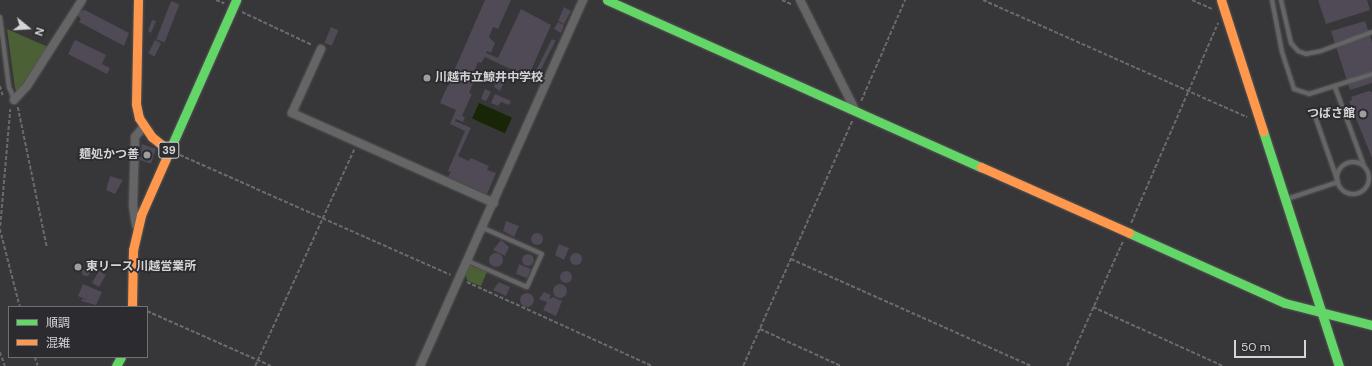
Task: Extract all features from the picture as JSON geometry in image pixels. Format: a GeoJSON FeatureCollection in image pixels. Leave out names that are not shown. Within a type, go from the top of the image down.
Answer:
{"type":"FeatureCollection","features":[{"type":"Feature","properties":{"kind":"street"},"geometry":{"type":"LineString","coordinates":[[12,104],[27,86],[82,0]]}},
{"type":"Feature","properties":{"kind":"street"},"geometry":{"type":"LineString","coordinates":[[138,0],[136,104],[143,127],[169,151]]}},
{"type":"Feature","properties":{"kind":"street"},"geometry":{"type":"LineString","coordinates":[[420,366],[483,228],[583,0]]}},
{"type":"Feature","properties":{"kind":"street"},"geometry":{"type":"LineString","coordinates":[[606,0],[1126,234],[1285,303],[1372,325]]}},
{"type":"Feature","properties":{"kind":"street"},"geometry":{"type":"LineString","coordinates":[[800,0],[856,112]]}},
{"type":"Feature","properties":{"kind":"street","name":"39"},"geometry":{"type":"LineString","coordinates":[[132,306],[133,250],[137,230],[169,151],[235,4]]}},
{"type":"Feature","properties":{"kind":"street"},"geometry":{"type":"LineString","coordinates":[[1222,4],[1260,116],[1320,313],[1339,366]]}},
{"type":"Feature","properties":{"kind":"street"},"geometry":{"type":"LineString","coordinates":[[321,49],[292,113],[494,203]]}},
{"type":"Feature","properties":{"kind":"street"},"geometry":{"type":"LineString","coordinates":[[137,230],[133,206],[135,137],[143,127]]}},
{"type":"Feature","properties":{"kind":"lane"},"geometry":{"type":"LineString","coordinates":[[1272,0],[1282,52],[1294,89],[1309,94],[1372,74]]}},
{"type":"Feature","properties":{"kind":"lane"},"geometry":{"type":"LineString","coordinates":[[1281,0],[1290,43],[1298,51],[1306,54],[1321,51],[1372,32]]}},
{"type":"Feature","properties":{"kind":"lane"},"geometry":{"type":"LineString","coordinates":[[0,17],[12,104]]}},
{"type":"Feature","properties":{"kind":"lane"},"geometry":{"type":"LineString","coordinates":[[1335,87],[1369,180],[1372,184]]}},
{"type":"Feature","properties":{"kind":"lane"},"geometry":{"type":"LineString","coordinates":[[1314,113],[1342,190],[1352,194],[1365,189],[1369,180]]}},
{"type":"Feature","properties":{"kind":"lane"},"geometry":{"type":"LineString","coordinates":[[1338,182],[1339,172],[1345,164],[1355,162],[1364,166]]}},
{"type":"Feature","properties":{"kind":"lane"},"geometry":{"type":"LineString","coordinates":[[1285,200],[1338,182]]}},
{"type":"Feature","properties":{"kind":"lane"},"geometry":{"type":"LineString","coordinates":[[468,261],[527,287],[542,254],[483,228]]}},
{"type":"Feature","properties":{"kind":"path"},"geometry":{"type":"LineString","coordinates":[[743,366],[905,0]]}},
{"type":"Feature","properties":{"kind":"path"},"geometry":{"type":"LineString","coordinates":[[983,0],[1188,92],[1253,119],[1260,116]]}},
{"type":"Feature","properties":{"kind":"path"},"geometry":{"type":"LineString","coordinates":[[1192,0],[1215,10],[1222,4]]}},
{"type":"Feature","properties":{"kind":"path"},"geometry":{"type":"LineString","coordinates":[[235,4],[321,49]]}},
{"type":"Feature","properties":{"kind":"path"},"geometry":{"type":"LineString","coordinates":[[1067,366],[1188,92],[1222,4]]}},
{"type":"Feature","properties":{"kind":"path"},"geometry":{"type":"LineString","coordinates":[[0,86],[3,96]]}},
{"type":"Feature","properties":{"kind":"path"},"geometry":{"type":"LineString","coordinates":[[0,226],[12,104]]}},
{"type":"Feature","properties":{"kind":"path"},"geometry":{"type":"LineString","coordinates":[[12,104],[20,111],[47,247]]}},
{"type":"Feature","properties":{"kind":"path"},"geometry":{"type":"LineString","coordinates":[[255,366],[358,142]]}},
{"type":"Feature","properties":{"kind":"path"},"geometry":{"type":"LineString","coordinates":[[169,151],[460,279],[652,366]]}},
{"type":"Feature","properties":{"kind":"path"},"geometry":{"type":"LineString","coordinates":[[0,230],[20,306]]}},
{"type":"Feature","properties":{"kind":"path"},"geometry":{"type":"LineString","coordinates":[[791,258],[1031,366]]}},
{"type":"Feature","properties":{"kind":"path"},"geometry":{"type":"LineString","coordinates":[[1093,307],[1224,366]]}},
{"type":"Feature","properties":{"kind":"path"},"geometry":{"type":"LineString","coordinates":[[148,311],[271,366]]}},
{"type":"Feature","properties":{"kind":"path"},"geometry":{"type":"LineString","coordinates":[[760,329],[841,366]]}},
{"type":"Feature","properties":{"kind":"path"},"geometry":{"type":"LineString","coordinates":[[0,352],[5,366]]}},
{"type":"Feature","properties":{"kind":"shaded area"},"geometry":{"type":"Polygon","coordinates":[[[7,29],[48,47],[17,92],[15,88],[7,29]]]}},
{"type":"Feature","properties":{"kind":"shaded area"},"geometry":{"type":"Polygon","coordinates":[[[479,103],[512,118],[505,133],[472,119],[479,103]]]}},
{"type":"Feature","properties":{"kind":"shaded area"},"geometry":{"type":"Polygon","coordinates":[[[469,265],[487,272],[481,286],[468,281],[465,274],[469,265]]]}},
{"type":"Feature","properties":{"kind":"building"},"geometry":{"type":"Polygon","coordinates":[[[485,0],[511,0],[498,29],[493,27],[489,37],[495,43],[491,53],[487,51],[486,53],[498,58],[521,9],[551,25],[528,77],[485,57],[481,63],[478,62],[474,72],[477,74],[469,93],[472,94],[462,116],[465,117],[463,122],[456,119],[455,121],[471,128],[458,156],[469,161],[471,158],[489,166],[487,170],[496,173],[487,194],[448,177],[451,172],[448,171],[465,131],[450,124],[456,110],[440,103],[485,0]]]}},
{"type":"Feature","properties":{"kind":"building"},"geometry":{"type":"Polygon","coordinates":[[[1318,0],[1367,0],[1370,10],[1326,24],[1318,0]]]}},
{"type":"Feature","properties":{"kind":"building"},"geometry":{"type":"Polygon","coordinates":[[[171,1],[179,4],[165,43],[156,39],[171,1]]]}},
{"type":"Feature","properties":{"kind":"building"},"geometry":{"type":"Polygon","coordinates":[[[564,7],[571,11],[564,24],[558,21],[564,7]]]}},
{"type":"Feature","properties":{"kind":"building"},"geometry":{"type":"Polygon","coordinates":[[[85,10],[129,33],[124,46],[79,22],[81,19],[77,14],[79,11],[85,10]]]}},
{"type":"Feature","properties":{"kind":"building"},"geometry":{"type":"Polygon","coordinates":[[[152,20],[156,21],[151,33],[148,31],[152,20]]]}},
{"type":"Feature","properties":{"kind":"building"},"geometry":{"type":"Polygon","coordinates":[[[1365,21],[1372,42],[1372,83],[1350,90],[1331,31],[1365,21]]]}},
{"type":"Feature","properties":{"kind":"building"},"geometry":{"type":"Polygon","coordinates":[[[558,22],[564,25],[561,33],[554,29],[558,22]]]}},
{"type":"Feature","properties":{"kind":"building"},"geometry":{"type":"Polygon","coordinates":[[[331,27],[338,30],[332,46],[324,43],[331,27]]]}},
{"type":"Feature","properties":{"kind":"building"},"geometry":{"type":"Polygon","coordinates":[[[552,39],[556,41],[536,80],[532,78],[552,39]]]}},
{"type":"Feature","properties":{"kind":"building"},"geometry":{"type":"Polygon","coordinates":[[[75,40],[106,55],[102,64],[110,68],[107,74],[68,54],[75,40]]]}},
{"type":"Feature","properties":{"kind":"building"},"geometry":{"type":"Polygon","coordinates":[[[155,40],[161,43],[154,57],[148,53],[155,40]]]}},
{"type":"Feature","properties":{"kind":"building"},"geometry":{"type":"Polygon","coordinates":[[[498,77],[505,80],[500,91],[494,87],[498,77]]]}},
{"type":"Feature","properties":{"kind":"building"},"geometry":{"type":"Polygon","coordinates":[[[485,89],[491,92],[486,101],[481,99],[485,89]]]}},
{"type":"Feature","properties":{"kind":"building","name":"つばさ館"},"geometry":{"type":"Polygon","coordinates":[[[1369,91],[1372,92],[1372,158],[1349,101],[1352,100],[1351,97],[1369,91]]]}},
{"type":"Feature","properties":{"kind":"building"},"geometry":{"type":"Polygon","coordinates":[[[495,94],[511,101],[509,105],[501,102],[498,106],[491,103],[495,94]]]}},
{"type":"Feature","properties":{"kind":"building","name":"麺処かつ善"},"geometry":{"type":"Polygon","coordinates":[[[142,144],[156,149],[151,164],[140,160],[142,144]]]}},
{"type":"Feature","properties":{"kind":"building"},"geometry":{"type":"Polygon","coordinates":[[[110,176],[123,180],[115,194],[106,190],[110,176]]]}},
{"type":"Feature","properties":{"kind":"building"},"geometry":{"type":"Polygon","coordinates":[[[506,221],[519,226],[514,237],[503,231],[506,221]]]}},
{"type":"Feature","properties":{"kind":"building"},"geometry":{"type":"Polygon","coordinates":[[[535,233],[539,233],[543,239],[539,245],[535,245],[531,241],[531,237],[535,233]]]}},
{"type":"Feature","properties":{"kind":"building"},"geometry":{"type":"Polygon","coordinates":[[[501,240],[509,247],[505,256],[493,250],[501,240]]]}},
{"type":"Feature","properties":{"kind":"building"},"geometry":{"type":"Polygon","coordinates":[[[559,244],[569,248],[564,260],[555,255],[559,244]]]}},
{"type":"Feature","properties":{"kind":"building"},"geometry":{"type":"Polygon","coordinates":[[[496,253],[501,255],[503,260],[501,265],[496,267],[491,265],[489,260],[491,255],[496,253]]]}},
{"type":"Feature","properties":{"kind":"building"},"geometry":{"type":"Polygon","coordinates":[[[578,253],[581,254],[581,264],[574,265],[571,264],[570,257],[571,254],[578,253]]]}},
{"type":"Feature","properties":{"kind":"building"},"geometry":{"type":"Polygon","coordinates":[[[530,254],[533,255],[533,265],[526,266],[523,265],[522,258],[523,255],[530,254]]]}},
{"type":"Feature","properties":{"kind":"building"},"geometry":{"type":"Polygon","coordinates":[[[519,264],[531,269],[527,278],[516,274],[519,264]]]}},
{"type":"Feature","properties":{"kind":"building"},"geometry":{"type":"Polygon","coordinates":[[[86,268],[89,269],[89,275],[86,276],[83,275],[82,272],[83,269],[86,268]]]}},
{"type":"Feature","properties":{"kind":"building"},"geometry":{"type":"Polygon","coordinates":[[[99,271],[106,275],[99,287],[92,283],[99,271]]]}},
{"type":"Feature","properties":{"kind":"building"},"geometry":{"type":"Polygon","coordinates":[[[564,271],[568,271],[572,277],[568,283],[564,283],[560,279],[560,275],[564,271]]]}},
{"type":"Feature","properties":{"kind":"building"},"geometry":{"type":"Polygon","coordinates":[[[499,282],[510,287],[506,296],[493,290],[499,282]]]}},
{"type":"Feature","properties":{"kind":"building"},"geometry":{"type":"Polygon","coordinates":[[[83,284],[102,292],[96,305],[81,301],[82,299],[87,300],[78,296],[83,284]]]}},
{"type":"Feature","properties":{"kind":"building"},"geometry":{"type":"Polygon","coordinates":[[[560,284],[565,286],[567,291],[565,296],[560,298],[555,296],[553,291],[555,286],[560,284]]]}},
{"type":"Feature","properties":{"kind":"building"},"geometry":{"type":"Polygon","coordinates":[[[544,292],[551,295],[549,299],[553,297],[562,301],[556,316],[543,310],[547,302],[539,299],[544,292]]]}},
{"type":"Feature","properties":{"kind":"building"},"geometry":{"type":"Polygon","coordinates":[[[527,293],[532,295],[534,300],[532,305],[527,307],[522,305],[520,300],[522,295],[527,293]]]}},
{"type":"Feature","properties":{"kind":"traffic: fast"},"geometry":{"type":"LineString","coordinates":[[167,156],[236,0]]}},
{"type":"Feature","properties":{"kind":"traffic: fast"},"geometry":{"type":"LineString","coordinates":[[607,0],[981,167]]}},
{"type":"Feature","properties":{"kind":"traffic: fast"},"geometry":{"type":"LineString","coordinates":[[1263,131],[1339,366]]}},
{"type":"Feature","properties":{"kind":"traffic: fast"},"geometry":{"type":"LineString","coordinates":[[1129,233],[1285,303],[1372,325]]}},
{"type":"Feature","properties":{"kind":"traffic: fast"},"geometry":{"type":"LineString","coordinates":[[116,366],[120,358]]}},
{"type":"Feature","properties":{"kind":"traffic: slow"},"geometry":{"type":"LineString","coordinates":[[138,0],[136,104],[139,118],[152,137],[169,151]]}},
{"type":"Feature","properties":{"kind":"traffic: slow"},"geometry":{"type":"LineString","coordinates":[[1221,0],[1263,131]]}},
{"type":"Feature","properties":{"kind":"traffic: slow"},"geometry":{"type":"LineString","coordinates":[[132,306],[133,250],[141,215],[167,156]]}},
{"type":"Feature","properties":{"kind":"traffic: slow"},"geometry":{"type":"LineString","coordinates":[[981,167],[1129,233]]}},
{"type":"Feature","properties":{"kind":"place","name":"川越市立鯨井中学校"},"geometry":{"type":"Point","coordinates":[427,78]}},
{"type":"Feature","properties":{"kind":"place","name":"つばさ館"},"geometry":{"type":"Point","coordinates":[1363,114]}},
{"type":"Feature","properties":{"kind":"place","name":"麺処かつ善"},"geometry":{"type":"Point","coordinates":[147,155]}},
{"type":"Feature","properties":{"kind":"place","name":"東リース 川越営業所"},"geometry":{"type":"Point","coordinates":[78,267]}}]}
